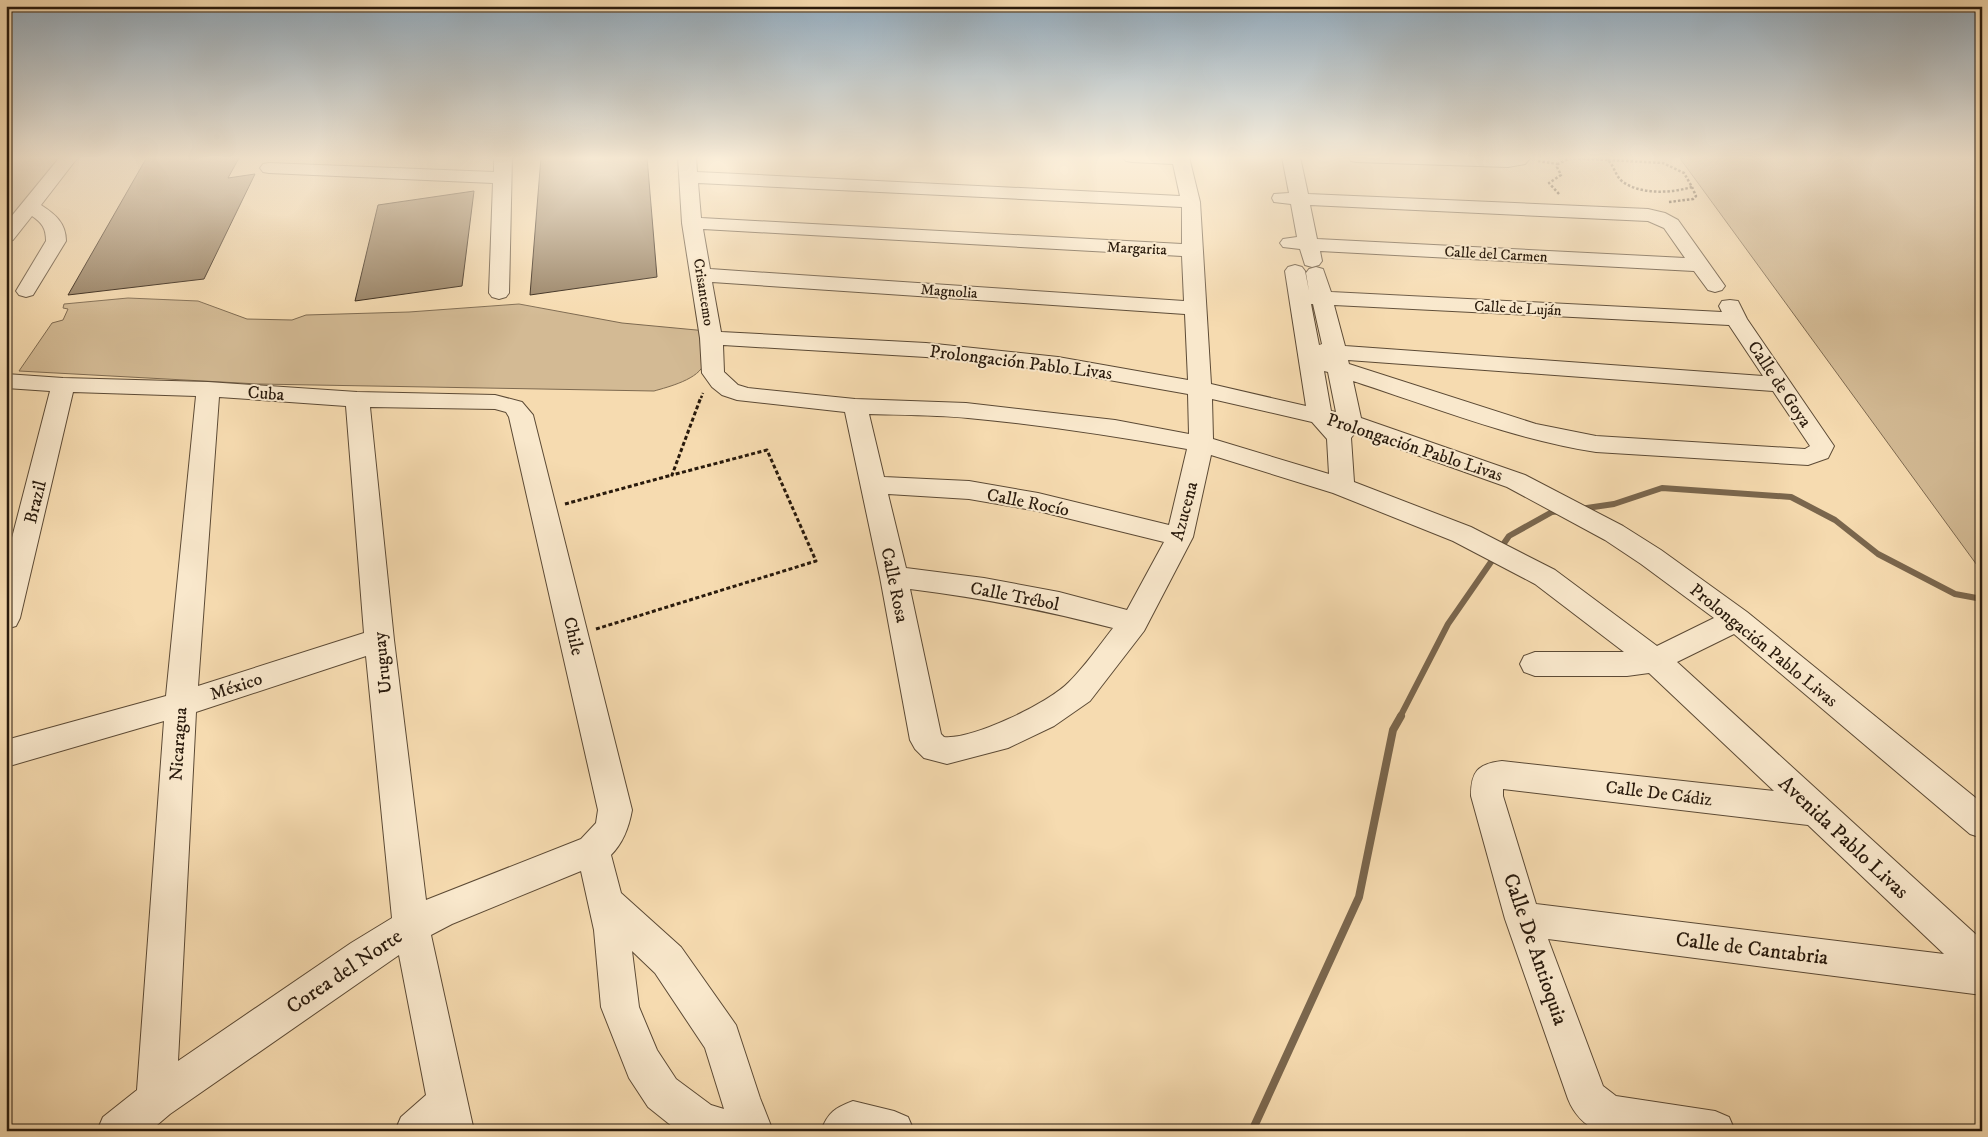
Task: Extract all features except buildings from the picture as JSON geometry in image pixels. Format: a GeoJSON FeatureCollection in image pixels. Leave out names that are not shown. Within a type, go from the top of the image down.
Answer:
{"type":"FeatureCollection","features":[{"type":"Feature","properties":{"kind":"street"},"geometry":{"type":"LineString","coordinates":[[6,236],[27,210]]}},
{"type":"Feature","properties":{"kind":"street"},"geometry":{"type":"LineString","coordinates":[[26,291],[56,241],[55,226],[50,219],[36,210]]}},
{"type":"Feature","properties":{"kind":"street"},"geometry":{"type":"LineString","coordinates":[[499,293],[501,210]]}},
{"type":"Feature","properties":{"kind":"street","name":"Crisantemo"},"geometry":{"type":"LineString","coordinates":[[691,210],[711,338],[712,373],[716,377]]}},
{"type":"Feature","properties":{"kind":"street","name":"Azucena"},"geometry":{"type":"LineString","coordinates":[[947,751],[997,740],[1042,718],[1079,692],[1134,623],[1180,537],[1201,444],[1191,210]]}},
{"type":"Feature","properties":{"kind":"street"},"geometry":{"type":"LineString","coordinates":[[1290,210],[1305,268],[1323,299],[1337,360],[1345,430],[1342,487]]}},
{"type":"Feature","properties":{"kind":"street"},"geometry":{"type":"LineString","coordinates":[[1290,215],[1648,215],[1668,222],[1716,286]]}},
{"type":"Feature","properties":{"kind":"street","name":"Calle del Carmen"},"geometry":{"type":"LineString","coordinates":[[1290,215],[1701,265]]}},
{"type":"Feature","properties":{"kind":"street","name":"Margarita"},"geometry":{"type":"LineString","coordinates":[[692,223],[1192,251]]}},
{"type":"Feature","properties":{"kind":"street"},"geometry":{"type":"LineString","coordinates":[[1305,268],[1300,297],[1320,416]]}},
{"type":"Feature","properties":{"kind":"street","name":"Magnolia"},"geometry":{"type":"LineString","coordinates":[[701,275],[1196,308]]}},
{"type":"Feature","properties":{"kind":"street","name":"Calle de Luján"},"geometry":{"type":"LineString","coordinates":[[1300,297],[1733,312]]}},
{"type":"Feature","properties":{"kind":"street","name":"Calle de Goya"},"geometry":{"type":"LineString","coordinates":[[1337,360],[1529,430],[1564,439],[1596,444],[1808,457],[1819,452],[1822,446],[1733,312]]}},
{"type":"Feature","properties":{"kind":"street","name":"Prolongación Pablo Livas"},"geometry":{"type":"LineString","coordinates":[[711,338],[926,350],[1015,358],[1200,389],[1320,416],[1345,430],[1516,481],[1614,532],[1651,556],[1738,620],[1982,823]]}},
{"type":"Feature","properties":{"kind":"street"},"geometry":{"type":"LineString","coordinates":[[1309,354],[1337,360],[1781,384]]}},
{"type":"Feature","properties":{"kind":"street"},"geometry":{"type":"LineString","coordinates":[[716,377],[730,390],[745,395],[854,406],[966,410],[1115,428],[1201,444],[1342,487],[1462,534],[1544,577],[1655,660]]}},
{"type":"Feature","properties":{"kind":"street","name":"Cuba"},"geometry":{"type":"LineString","coordinates":[[6,381],[63,385],[208,389],[357,400],[495,402],[514,407],[521,415]]}},
{"type":"Feature","properties":{"kind":"street","name":"Brazil"},"geometry":{"type":"LineString","coordinates":[[6,618],[63,385]]}},
{"type":"Feature","properties":{"kind":"street","name":"Nicaragua"},"geometry":{"type":"LineString","coordinates":[[156,1100],[181,704],[208,389]]}},
{"type":"Feature","properties":{"kind":"street","name":"Uruguay"},"geometry":{"type":"LineString","coordinates":[[357,400],[379,640],[411,926],[450,1117]]}},
{"type":"Feature","properties":{"kind":"street","name":"Calle Rosa"},"geometry":{"type":"LineString","coordinates":[[854,406],[894,577],[926,740],[935,749],[947,751]]}},
{"type":"Feature","properties":{"kind":"street","name":"Chile"},"geometry":{"type":"LineString","coordinates":[[521,415],[615,810],[614,825],[607,838],[593,850]]}},
{"type":"Feature","properties":{"kind":"street","name":"Calle Rocío"},"geometry":{"type":"LineString","coordinates":[[873,485],[969,490],[1038,502],[1180,537]]}},
{"type":"Feature","properties":{"kind":"street","name":"Calle Trébol"},"geometry":{"type":"LineString","coordinates":[[894,577],[984,588],[1059,603],[1134,623]]}},
{"type":"Feature","properties":{"kind":"street"},"geometry":{"type":"LineString","coordinates":[[1535,664],[1627,664],[1655,660],[1738,620]]}},
{"type":"Feature","properties":{"kind":"street","name":"México"},"geometry":{"type":"LineString","coordinates":[[6,754],[181,704],[379,640]]}},
{"type":"Feature","properties":{"kind":"street","name":"Avenida Pablo Livas"},"geometry":{"type":"LineString","coordinates":[[1655,660],[1982,965]]}},
{"type":"Feature","properties":{"kind":"street","name":"Calle De Cádiz"},"geometry":{"type":"LineString","coordinates":[[1502,775],[1816,811]]}},
{"type":"Feature","properties":{"kind":"street","name":"Calle De Antioquia"},"geometry":{"type":"LineString","coordinates":[[1502,775],[1493,776],[1488,780],[1487,796],[1523,919],[1588,1099],[1604,1113],[1715,1131]]}},
{"type":"Feature","properties":{"kind":"street"},"geometry":{"type":"LineString","coordinates":[[593,850],[612,930],[620,1007],[642,1064],[662,1093],[700,1122],[729,1131]]}},
{"type":"Feature","properties":{"kind":"street","name":"Corea del Norte"},"geometry":{"type":"LineString","coordinates":[[117,1131],[156,1100],[364,956],[411,926],[439,912],[593,850]]}},
{"type":"Feature","properties":{"kind":"street"},"geometry":{"type":"LineString","coordinates":[[606,902],[668,960],[722,1039],[740,1098],[753,1131]]}},
{"type":"Feature","properties":{"kind":"street","name":"Calle de Cantabria"},"geometry":{"type":"LineString","coordinates":[[1523,919],[1982,977]]}},
{"type":"Feature","properties":{"kind":"street"},"geometry":{"type":"LineString","coordinates":[[416,1131],[450,1117]]}},
{"type":"Feature","properties":{"kind":"street"},"geometry":{"type":"LineString","coordinates":[[841,1131],[853,1121],[894,1131]]}},
{"type":"Feature","properties":{"kind":"path"},"geometry":{"type":"LineString","coordinates":[[1668,222],[1673,210]]}},
{"type":"Feature","properties":{"kind":"path"},"geometry":{"type":"LineString","coordinates":[[672,475],[699,400],[716,377]]}},
{"type":"Feature","properties":{"kind":"path"},"geometry":{"type":"LineString","coordinates":[[563,504],[766,450],[816,560],[593,630]]}},
{"type":"Feature","properties":{"kind":"shaded area"},"geometry":{"type":"Polygon","coordinates":[[[6,210],[23,210],[6,234],[6,210]]]}},
{"type":"Feature","properties":{"kind":"shaded area"},"geometry":{"type":"Polygon","coordinates":[[[1718,210],[1982,210],[1982,572],[1718,210]]]}},
{"type":"Feature","properties":{"kind":"shaded area"},"geometry":{"type":"Polygon","coordinates":[[[128,298],[198,301],[247,319],[292,320],[306,315],[409,312],[519,304],[622,323],[707,331],[706,351],[704,363],[696,374],[683,382],[654,391],[258,384],[19,371],[52,323],[63,320],[68,309],[63,308],[64,304],[128,298]]]}},
{"type":"Feature","properties":{"kind":"waterway"},"geometry":{"type":"LineString","coordinates":[[1580,509],[1614,504],[1662,488],[1791,497],[1835,520],[1878,554],[1955,594],[1982,599]]}},
{"type":"Feature","properties":{"kind":"waterway"},"geometry":{"type":"LineString","coordinates":[[1400,717],[1448,624],[1509,536],[1552,512],[1560,511]]}},
{"type":"Feature","properties":{"kind":"waterway"},"geometry":{"type":"LineString","coordinates":[[1252,1131],[1359,897],[1393,730],[1401,716]]}}]}
